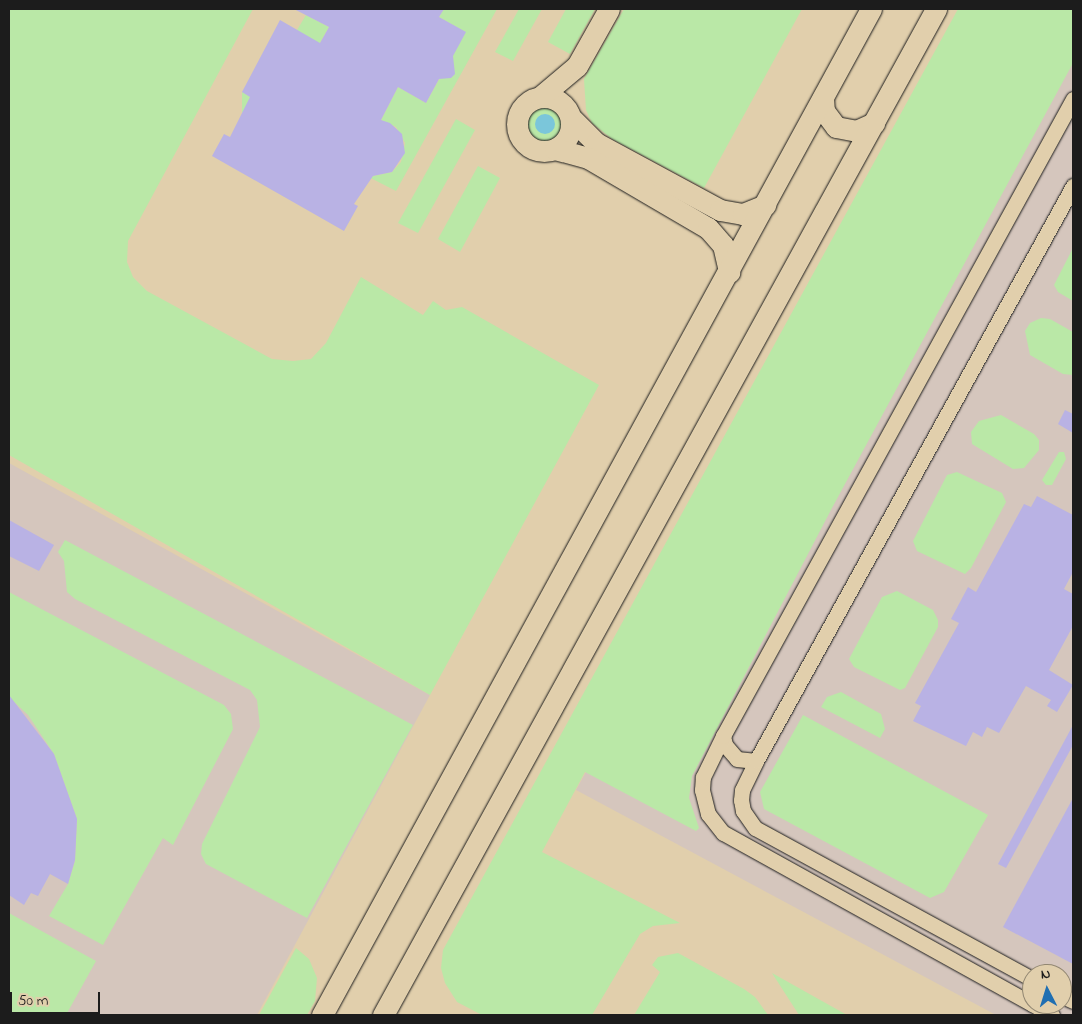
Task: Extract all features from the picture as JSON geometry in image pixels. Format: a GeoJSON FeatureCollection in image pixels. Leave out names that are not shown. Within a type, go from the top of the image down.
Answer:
{"type":"FeatureCollection","features":[{"type":"Feature","properties":{"kind":"street"},"geometry":{"type":"LineString","coordinates":[[609,9],[577,66],[540,97],[520,110],[517,118],[519,136],[536,150],[555,149],[588,158],[670,194],[732,214],[743,214],[766,205]]}},
{"type":"Feature","properties":{"kind":"street"},"geometry":{"type":"LineString","coordinates":[[322,1015],[766,205],[871,9]]}},
{"type":"Feature","properties":{"kind":"street"},"geometry":{"type":"LineString","coordinates":[[383,1015],[936,9]]}},
{"type":"Feature","properties":{"kind":"street"},"geometry":{"type":"LineString","coordinates":[[555,149],[568,136],[577,66]]}},
{"type":"Feature","properties":{"kind":"street"},"geometry":{"type":"LineString","coordinates":[[540,97],[562,103],[588,138],[670,194],[716,235],[723,245],[729,272]]}},
{"type":"Feature","properties":{"kind":"street"},"geometry":{"type":"LineString","coordinates":[[823,98],[824,111],[836,127],[856,131],[874,123]]}},
{"type":"Feature","properties":{"kind":"street"},"geometry":{"type":"LineString","coordinates":[[1022,998],[723,833],[708,814],[702,790],[703,777],[723,736],[1073,99]]}},
{"type":"Feature","properties":{"kind":"street"},"geometry":{"type":"LineString","coordinates":[[1022,974],[755,828],[748,820],[741,800],[742,790],[756,761],[1073,186]]}},
{"type":"Feature","properties":{"kind":"street"},"geometry":{"type":"LineString","coordinates":[[723,736],[725,745],[737,759],[756,761]]}},
{"type":"Feature","properties":{"kind":"shaded area"},"geometry":{"type":"Polygon","coordinates":[[[1073,9],[1073,1015],[996,1015],[576,790],[707,552],[1073,9]]]}},
{"type":"Feature","properties":{"kind":"shaded area"},"geometry":{"type":"Polygon","coordinates":[[[9,463],[430,695],[257,1015],[9,1015],[9,463]]]}},
{"type":"Feature","properties":{"kind":"green space"},"geometry":{"type":"Polygon","coordinates":[[[9,9],[253,9],[128,241],[127,262],[133,277],[147,291],[272,359],[293,361],[311,359],[326,343],[361,277],[423,315],[433,301],[446,310],[462,307],[599,385],[430,695],[9,455],[9,9]]]}},
{"type":"Feature","properties":{"kind":"green space"},"geometry":{"type":"Polygon","coordinates":[[[444,9],[497,9],[396,191],[242,112],[242,92],[350,152],[373,176],[392,172],[401,162],[405,143],[396,127],[381,120],[398,87],[426,103],[465,32],[439,17],[444,9]]]}},
{"type":"Feature","properties":{"kind":"green space"},"geometry":{"type":"Polygon","coordinates":[[[519,9],[542,9],[513,61],[495,52],[519,9]]]}},
{"type":"Feature","properties":{"kind":"green space"},"geometry":{"type":"Polygon","coordinates":[[[566,9],[595,9],[570,54],[548,42],[566,9]]]}},
{"type":"Feature","properties":{"kind":"green space"},"geometry":{"type":"Polygon","coordinates":[[[624,9],[802,9],[704,188],[612,139],[592,123],[586,110],[584,79],[624,9]]]}},
{"type":"Feature","properties":{"kind":"green space"},"geometry":{"type":"Polygon","coordinates":[[[958,9],[1073,9],[1073,63],[832,508],[692,776],[689,798],[699,828],[696,831],[585,772],[542,852],[680,923],[653,926],[640,934],[592,1015],[482,1015],[457,1002],[445,983],[441,968],[443,950],[958,9]]]}},
{"type":"Feature","properties":{"kind":"green space"},"geometry":{"type":"Polygon","coordinates":[[[306,15],[329,27],[290,96],[297,30],[306,15]]]}},
{"type":"Feature","properties":{"kind":"green space"},"geometry":{"type":"Polygon","coordinates":[[[544,103],[559,109],[565,124],[559,139],[544,145],[529,139],[523,124],[529,109],[544,103]]]}},
{"type":"Feature","properties":{"kind":"green space"},"geometry":{"type":"Polygon","coordinates":[[[456,119],[475,130],[418,233],[398,223],[456,119]]]}},
{"type":"Feature","properties":{"kind":"green space"},"geometry":{"type":"Polygon","coordinates":[[[478,166],[500,178],[460,252],[438,239],[478,166]]]}},
{"type":"Feature","properties":{"kind":"green space"},"geometry":{"type":"Polygon","coordinates":[[[1073,248],[1073,301],[1058,292],[1054,285],[1073,248]]]}},
{"type":"Feature","properties":{"kind":"green space"},"geometry":{"type":"Polygon","coordinates":[[[1041,318],[1050,319],[1073,332],[1073,375],[1063,374],[1030,355],[1025,331],[1030,323],[1041,318]]]}},
{"type":"Feature","properties":{"kind":"green space"},"geometry":{"type":"Polygon","coordinates":[[[1001,415],[1034,434],[1039,440],[1039,450],[1024,468],[1013,469],[972,444],[971,432],[979,421],[1001,415]]]}},
{"type":"Feature","properties":{"kind":"green space"},"geometry":{"type":"Polygon","coordinates":[[[1059,452],[1064,452],[1066,459],[1052,485],[1046,485],[1042,480],[1059,452]]]}},
{"type":"Feature","properties":{"kind":"green space"},"geometry":{"type":"Polygon","coordinates":[[[957,472],[1002,493],[1006,502],[971,568],[965,574],[917,551],[913,541],[947,475],[957,472]]]}},
{"type":"Feature","properties":{"kind":"green space"},"geometry":{"type":"Polygon","coordinates":[[[65,540],[413,725],[307,918],[206,864],[201,854],[202,844],[260,727],[257,700],[250,690],[75,599],[67,592],[64,561],[58,552],[65,540]]]}},
{"type":"Feature","properties":{"kind":"green space"},"geometry":{"type":"Polygon","coordinates":[[[897,591],[933,610],[938,620],[938,627],[905,688],[900,690],[854,667],[849,659],[882,597],[897,591]]]}},
{"type":"Feature","properties":{"kind":"green space"},"geometry":{"type":"Polygon","coordinates":[[[9,592],[224,705],[231,714],[233,729],[173,845],[163,838],[103,945],[49,916],[68,884],[75,861],[77,819],[54,754],[28,715],[9,697],[9,592]]]}},
{"type":"Feature","properties":{"kind":"green space"},"geometry":{"type":"Polygon","coordinates":[[[841,692],[881,714],[885,729],[880,738],[821,707],[827,697],[841,692]]]}},
{"type":"Feature","properties":{"kind":"green space"},"geometry":{"type":"Polygon","coordinates":[[[803,715],[988,815],[944,892],[930,898],[764,809],[760,792],[803,715]]]}},
{"type":"Feature","properties":{"kind":"green space"},"geometry":{"type":"Polygon","coordinates":[[[9,913],[96,961],[66,1015],[9,1015],[9,913]]]}},
{"type":"Feature","properties":{"kind":"green space"},"geometry":{"type":"Polygon","coordinates":[[[296,948],[309,959],[317,978],[315,1001],[307,1015],[259,1015],[296,948]]]}},
{"type":"Feature","properties":{"kind":"green space"},"geometry":{"type":"Polygon","coordinates":[[[678,953],[744,989],[755,997],[768,1015],[634,1015],[660,972],[652,965],[658,957],[678,953]]]}},
{"type":"Feature","properties":{"kind":"green space"},"geometry":{"type":"Polygon","coordinates":[[[772,973],[847,1015],[799,1015],[772,973]]]}},
{"type":"Feature","properties":{"kind":"water"},"geometry":{"type":"Polygon","coordinates":[[[545,114],[552,117],[555,124],[552,131],[545,134],[538,131],[535,124],[538,117],[545,114]]]}},
{"type":"Feature","properties":{"kind":"building"},"geometry":{"type":"Polygon","coordinates":[[[294,9],[444,9],[439,17],[466,32],[453,56],[455,74],[451,78],[439,79],[426,103],[398,87],[381,120],[390,123],[402,134],[405,153],[392,172],[373,176],[354,204],[358,206],[344,231],[212,156],[224,134],[230,137],[250,97],[242,92],[280,20],[320,43],[329,27],[294,9]]]}},
{"type":"Feature","properties":{"kind":"building"},"geometry":{"type":"Polygon","coordinates":[[[1065,410],[1073,414],[1073,433],[1058,424],[1065,410]]]}},
{"type":"Feature","properties":{"kind":"building"},"geometry":{"type":"Polygon","coordinates":[[[1037,496],[1073,515],[1073,572],[1064,589],[1073,594],[1073,626],[1049,670],[1073,685],[1057,712],[1047,706],[1051,700],[1026,686],[999,733],[987,727],[982,737],[973,732],[966,746],[913,721],[921,706],[915,703],[959,623],[951,619],[968,587],[976,592],[1024,504],[1031,507],[1037,496]]]}},
{"type":"Feature","properties":{"kind":"building"},"geometry":{"type":"Polygon","coordinates":[[[9,520],[54,545],[39,571],[9,556],[9,520]]]}},
{"type":"Feature","properties":{"kind":"building"},"geometry":{"type":"Polygon","coordinates":[[[9,695],[54,754],[77,819],[75,860],[68,884],[50,874],[38,896],[31,893],[24,905],[9,895],[9,695]]]}},
{"type":"Feature","properties":{"kind":"building"},"geometry":{"type":"Polygon","coordinates":[[[1073,725],[1073,745],[1006,868],[998,864],[1073,725]]]}},
{"type":"Feature","properties":{"kind":"building"},"geometry":{"type":"Polygon","coordinates":[[[1073,798],[1073,964],[1003,927],[1073,798]]]}}]}
